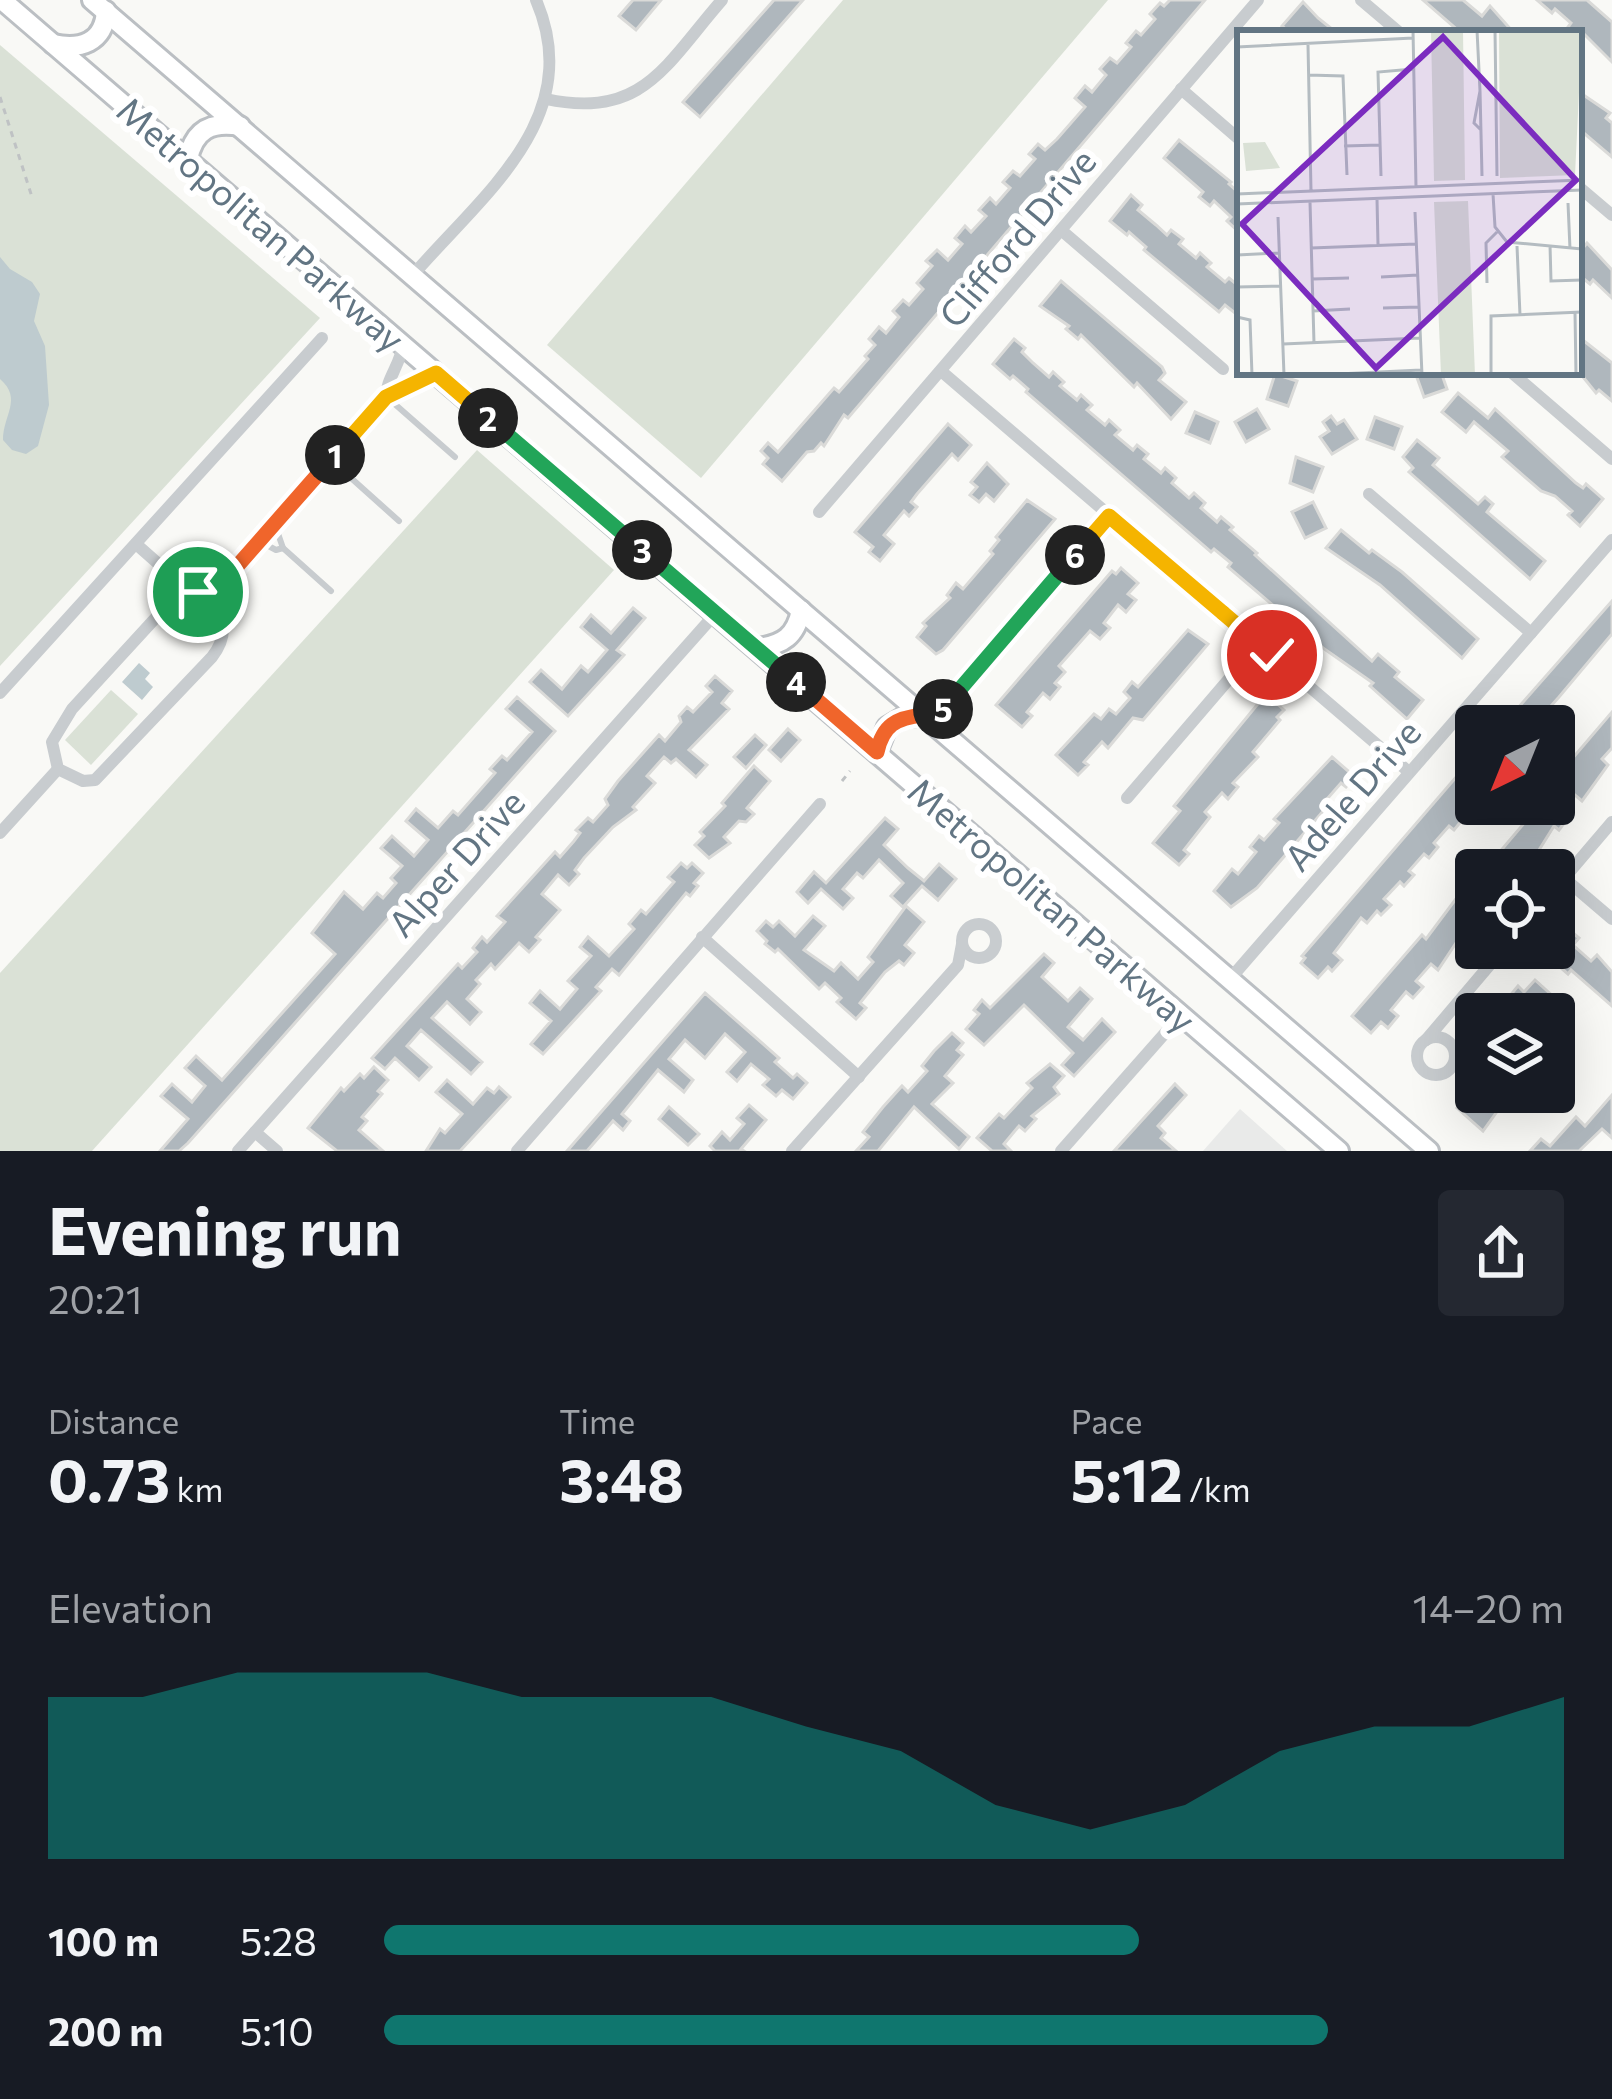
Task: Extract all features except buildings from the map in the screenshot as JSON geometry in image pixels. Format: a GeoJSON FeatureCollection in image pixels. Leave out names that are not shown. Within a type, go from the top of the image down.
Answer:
{"type":"FeatureCollection","features":[{"type":"Feature","properties":{"kind":"main road","name":"Metropolitan Parkway"},"geometry":{"type":"LineString","coordinates":[[2,0],[1339,1151]]}},
{"type":"Feature","properties":{"kind":"main road","name":"Metropolitan Parkway"},"geometry":{"type":"LineString","coordinates":[[99,6],[1429,1151]]}},
{"type":"Feature","properties":{"kind":"main road"},"geometry":{"type":"LineString","coordinates":[[53,44],[88,43],[102,31],[99,6]]}},
{"type":"Feature","properties":{"kind":"main road"},"geometry":{"type":"LineString","coordinates":[[188,159],[194,140],[204,129],[218,124],[240,126]]}},
{"type":"Feature","properties":{"kind":"main road"},"geometry":{"type":"LineString","coordinates":[[757,648],[774,646],[791,635],[801,610]]}},
{"type":"Feature","properties":{"kind":"main road"},"geometry":{"type":"LineString","coordinates":[[877,752],[887,727],[902,718],[927,718]]}},
{"type":"Feature","properties":{"kind":"street"},"geometry":{"type":"LineString","coordinates":[[412,275],[515,158],[535,128],[546,99],[548,38],[536,0]]}},
{"type":"Feature","properties":{"kind":"street"},"geometry":{"type":"LineString","coordinates":[[546,99],[596,104],[638,92],[722,0]]}},
{"type":"Feature","properties":{"kind":"street","name":"Clifford Drive"},"geometry":{"type":"LineString","coordinates":[[819,512],[1258,0]]}},
{"type":"Feature","properties":{"kind":"street"},"geometry":{"type":"LineString","coordinates":[[1361,0],[1396,30]]}},
{"type":"Feature","properties":{"kind":"street"},"geometry":{"type":"LineString","coordinates":[[1181,89],[1237,137]]}},
{"type":"Feature","properties":{"kind":"street"},"geometry":{"type":"LineString","coordinates":[[1582,190],[1612,215]]}},
{"type":"Feature","properties":{"kind":"street"},"geometry":{"type":"LineString","coordinates":[[1060,230],[1223,369]]}},
{"type":"Feature","properties":{"kind":"street"},"geometry":{"type":"LineString","coordinates":[[0,693],[322,338]]}},
{"type":"Feature","properties":{"kind":"street"},"geometry":{"type":"LineString","coordinates":[[386,397],[403,344]]}},
{"type":"Feature","properties":{"kind":"street"},"geometry":{"type":"LineString","coordinates":[[940,370],[1409,772]]}},
{"type":"Feature","properties":{"kind":"street"},"geometry":{"type":"LineString","coordinates":[[210,597],[386,397],[436,373]]}},
{"type":"Feature","properties":{"kind":"street"},"geometry":{"type":"LineString","coordinates":[[1514,375],[1612,459]]}},
{"type":"Feature","properties":{"kind":"street"},"geometry":{"type":"LineString","coordinates":[[1369,494],[1531,633]]}},
{"type":"Feature","properties":{"kind":"street"},"geometry":{"type":"LineString","coordinates":[[927,718],[1109,516]]}},
{"type":"Feature","properties":{"kind":"street","name":"Adele Drive"},"geometry":{"type":"LineString","coordinates":[[1230,979],[1612,540]]}},
{"type":"Feature","properties":{"kind":"street"},"geometry":{"type":"LineString","coordinates":[[136,544],[182,593]]}},
{"type":"Feature","properties":{"kind":"street"},"geometry":{"type":"LineString","coordinates":[[182,593],[210,597],[220,610],[224,630],[221,646],[212,657],[95,779],[83,781],[58,769],[52,742],[55,733],[86,693],[182,593]]}},
{"type":"Feature","properties":{"kind":"street","name":"Alper Drive"},"geometry":{"type":"LineString","coordinates":[[238,1151],[716,614]]}},
{"type":"Feature","properties":{"kind":"street"},"geometry":{"type":"LineString","coordinates":[[1127,798],[1259,644]]}},
{"type":"Feature","properties":{"kind":"street"},"geometry":{"type":"LineString","coordinates":[[0,832],[58,769]]}},
{"type":"Feature","properties":{"kind":"street"},"geometry":{"type":"LineString","coordinates":[[517,1151],[820,804]]}},
{"type":"Feature","properties":{"kind":"street"},"geometry":{"type":"LineString","coordinates":[[1575,865],[1612,822]]}},
{"type":"Feature","properties":{"kind":"street"},"geometry":{"type":"LineString","coordinates":[[1575,887],[1612,919]]}},
{"type":"Feature","properties":{"kind":"street"},"geometry":{"type":"LineString","coordinates":[[793,1151],[958,965],[990,955],[996,944],[990,928],[979,924],[968,928],[958,965]]}},
{"type":"Feature","properties":{"kind":"street"},"geometry":{"type":"LineString","coordinates":[[702,937],[859,1076]]}},
{"type":"Feature","properties":{"kind":"street"},"geometry":{"type":"LineString","coordinates":[[962,944],[968,954],[979,958]]}},
{"type":"Feature","properties":{"kind":"street"},"geometry":{"type":"LineString","coordinates":[[1443,1019],[1454,1062],[1437,1075],[1419,1064],[1419,1048],[1443,1019],[1486,969]]}},
{"type":"Feature","properties":{"kind":"street"},"geometry":{"type":"LineString","coordinates":[[1061,1151],[1181,1015]]}},
{"type":"Feature","properties":{"kind":"street"},"geometry":{"type":"LineString","coordinates":[[1426,1040],[1447,1041]]}},
{"type":"Feature","properties":{"kind":"street"},"geometry":{"type":"LineString","coordinates":[[255,1132],[277,1151]]}},
{"type":"Feature","properties":{"kind":"lane"},"geometry":{"type":"LineString","coordinates":[[386,397],[455,458]]}},
{"type":"Feature","properties":{"kind":"lane"},"geometry":{"type":"LineString","coordinates":[[344,446],[353,467],[351,478]]}},
{"type":"Feature","properties":{"kind":"lane"},"geometry":{"type":"LineString","coordinates":[[320,472],[341,480],[351,478]]}},
{"type":"Feature","properties":{"kind":"lane"},"geometry":{"type":"LineString","coordinates":[[351,478],[399,521]]}},
{"type":"Feature","properties":{"kind":"lane"},"geometry":{"type":"LineString","coordinates":[[274,524],[283,548],[331,591]]}},
{"type":"Feature","properties":{"kind":"lane"},"geometry":{"type":"LineString","coordinates":[[260,541],[276,550],[283,548]]}},
{"type":"Feature","properties":{"kind":"path"},"geometry":{"type":"LineString","coordinates":[[0,97],[32,197]]}},
{"type":"Feature","properties":{"kind":"path"},"geometry":{"type":"LineString","coordinates":[[842,781],[850,771]]}},
{"type":"Feature","properties":{"kind":"shaded area"},"geometry":{"type":"Polygon","coordinates":[[[843,0],[1108,0],[701,478],[547,345],[843,0]]]}},
{"type":"Feature","properties":{"kind":"shaded area"},"geometry":{"type":"Polygon","coordinates":[[[0,45],[320,318],[0,666],[0,45]]]}},
{"type":"Feature","properties":{"kind":"shaded area"},"geometry":{"type":"Polygon","coordinates":[[[0,257],[40,294],[34,321],[45,346],[49,405],[38,446],[26,454],[12,450],[3,440],[11,400],[0,379],[0,257]]]}},
{"type":"Feature","properties":{"kind":"shaded area"},"geometry":{"type":"Polygon","coordinates":[[[477,450],[614,570],[92,1151],[0,1151],[0,973],[477,450]]]}},
{"type":"Feature","properties":{"kind":"shaded area"},"geometry":{"type":"Polygon","coordinates":[[[139,663],[150,673],[145,679],[153,687],[142,700],[122,682],[139,663]]]}},
{"type":"Feature","properties":{"kind":"shaded area"},"geometry":{"type":"Polygon","coordinates":[[[111,690],[138,714],[91,765],[65,740],[111,690]]]}},
{"type":"Feature","properties":{"kind":"shaded area"},"geometry":{"type":"Polygon","coordinates":[[[1240,1109],[1287,1151],[1203,1151],[1240,1109]]]}},
{"type":"Feature","properties":{"kind":"route"},"geometry":{"type":"LineString","coordinates":[[198,592],[210,597],[386,397],[436,373],[877,752],[882,733],[894,722],[923,715],[932,722],[1109,516],[1272,655]]}}]}
